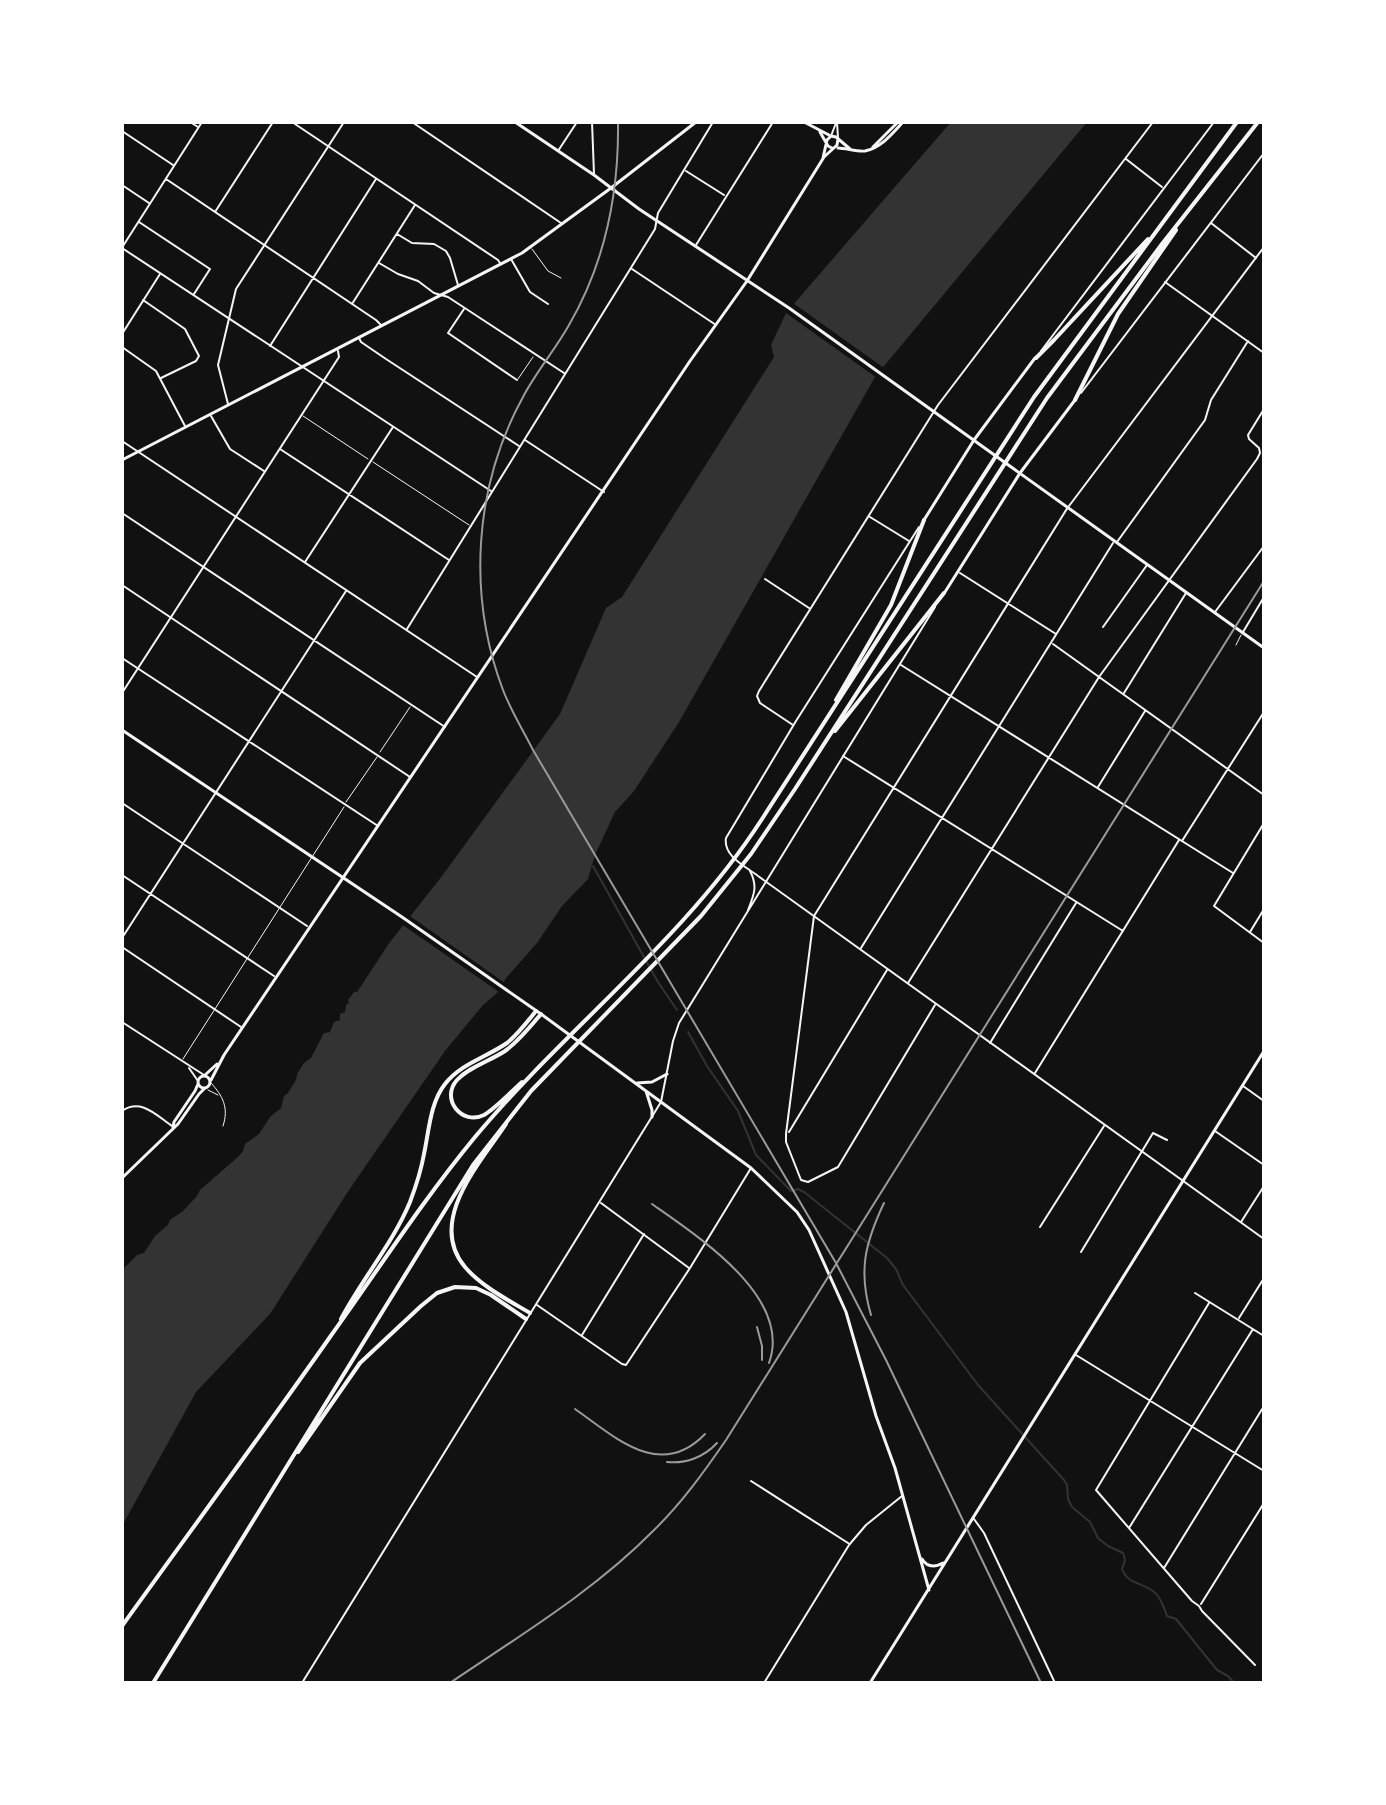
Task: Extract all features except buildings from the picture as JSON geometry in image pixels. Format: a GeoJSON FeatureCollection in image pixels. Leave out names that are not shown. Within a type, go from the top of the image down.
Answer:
{"type":"FeatureCollection","features":[{"type":"Feature","properties":{"kind":"highway"},"geometry":{"type":"LineString","coordinates":[[122,1626],[446,1174],[487,1123],[539,1067],[690,913],[743,848],[1058,363],[1237,122]]}},
{"type":"Feature","properties":{"kind":"highway"},"geometry":{"type":"LineString","coordinates":[[153,1683],[461,1182],[489,1142],[521,1102],[701,916],[751,854],[1067,369],[1258,122]]}},
{"type":"Feature","properties":{"kind":"highway"},"geometry":{"type":"LineString","coordinates":[[1075,400],[1118,314],[1190,207]]}},
{"type":"Feature","properties":{"kind":"highway"},"geometry":{"type":"LineString","coordinates":[[1036,358],[1164,223]]}},
{"type":"Feature","properties":{"kind":"highway"},"geometry":{"type":"LineString","coordinates":[[830,714],[891,605],[924,520]]}},
{"type":"Feature","properties":{"kind":"highway"},"geometry":{"type":"LineString","coordinates":[[819,751],[944,593]]}},
{"type":"Feature","properties":{"kind":"highway"},"geometry":{"type":"LineString","coordinates":[[538,1013],[517,1041],[460,1077],[451,1092],[452,1104],[464,1115],[483,1116],[539,1067]]}},
{"type":"Feature","properties":{"kind":"highway"},"geometry":{"type":"LineString","coordinates":[[330,1337],[408,1206],[419,1176],[435,1103],[442,1089],[461,1069],[514,1037],[538,1013]]}},
{"type":"Feature","properties":{"kind":"highway"},"geometry":{"type":"LineString","coordinates":[[521,1102],[458,1199],[452,1217],[451,1236],[465,1268],[530,1313]]}},
{"type":"Feature","properties":{"kind":"highway"},"geometry":{"type":"LineString","coordinates":[[274,1486],[360,1363],[430,1298],[445,1289],[476,1288],[526,1319]]}},
{"type":"Feature","properties":{"kind":"main road"},"geometry":{"type":"LineString","coordinates":[[515,122],[789,308],[1264,648]]}},
{"type":"Feature","properties":{"kind":"main road"},"geometry":{"type":"LineString","coordinates":[[122,460],[511,259],[611,188],[696,122]]}},
{"type":"Feature","properties":{"kind":"main road"},"geometry":{"type":"LineString","coordinates":[[804,122],[838,139],[850,149]]}},
{"type":"Feature","properties":{"kind":"main road"},"geometry":{"type":"LineString","coordinates":[[817,130],[830,147],[864,151],[879,145],[900,122]]}},
{"type":"Feature","properties":{"kind":"main road"},"geometry":{"type":"LineString","coordinates":[[823,158],[827,139],[831,136]]}},
{"type":"Feature","properties":{"kind":"main road"},"geometry":{"type":"LineString","coordinates":[[193,1098],[211,1081],[219,1061],[747,281],[823,158],[838,144],[838,139]]}},
{"type":"Feature","properties":{"kind":"main road"},"geometry":{"type":"LineString","coordinates":[[924,520],[974,440],[1036,358]]}},
{"type":"Feature","properties":{"kind":"main road"},"geometry":{"type":"LineString","coordinates":[[944,593],[1020,473],[1075,400]]}},
{"type":"Feature","properties":{"kind":"main road"},"geometry":{"type":"LineString","coordinates":[[122,730],[344,877],[502,987],[751,1168],[797,1212],[813,1238],[851,1327],[929,1590]]}},
{"type":"Feature","properties":{"kind":"main road"},"geometry":{"type":"LineString","coordinates":[[870,1683],[1264,1051]]}},
{"type":"Feature","properties":{"kind":"main road"},"geometry":{"type":"LineString","coordinates":[[122,1178],[178,1124],[193,1098],[200,1077],[219,1061]]}},
{"type":"Feature","properties":{"kind":"main road"},"geometry":{"type":"LineString","coordinates":[[636,1083],[652,1082],[667,1074]]}},
{"type":"Feature","properties":{"kind":"main road"},"geometry":{"type":"LineString","coordinates":[[204,1075],[211,1081]]}},
{"type":"Feature","properties":{"kind":"main road"},"geometry":{"type":"LineString","coordinates":[[198,1082],[205,1088]]}},
{"type":"Feature","properties":{"kind":"main road"},"geometry":{"type":"LineString","coordinates":[[646,1091],[652,1117]]}},
{"type":"Feature","properties":{"kind":"main road"},"geometry":{"type":"LineString","coordinates":[[920,1555],[930,1566],[946,1561]]}},
{"type":"Feature","properties":{"kind":"street"},"geometry":{"type":"LineString","coordinates":[[190,122],[199,128]]}},
{"type":"Feature","properties":{"kind":"street"},"geometry":{"type":"LineString","coordinates":[[202,122],[122,248],[492,492]]}},
{"type":"Feature","properties":{"kind":"street"},"geometry":{"type":"LineString","coordinates":[[215,212],[273,122]]}},
{"type":"Feature","properties":{"kind":"street"},"geometry":{"type":"LineString","coordinates":[[292,122],[501,264]]}},
{"type":"Feature","properties":{"kind":"street"},"geometry":{"type":"LineString","coordinates":[[228,405],[218,365],[236,289],[344,122]]}},
{"type":"Feature","properties":{"kind":"street"},"geometry":{"type":"LineString","coordinates":[[412,122],[562,224]]}},
{"type":"Feature","properties":{"kind":"street"},"geometry":{"type":"LineString","coordinates":[[558,151],[577,122]]}},
{"type":"Feature","properties":{"kind":"street"},"geometry":{"type":"LineString","coordinates":[[592,122],[594,175]]}},
{"type":"Feature","properties":{"kind":"street"},"geometry":{"type":"LineString","coordinates":[[406,630],[631,269],[655,229],[658,213],[713,122]]}},
{"type":"Feature","properties":{"kind":"street"},"geometry":{"type":"LineString","coordinates":[[696,246],[773,122]]}},
{"type":"Feature","properties":{"kind":"street"},"geometry":{"type":"LineString","coordinates":[[831,136],[837,122]]}},
{"type":"Feature","properties":{"kind":"street"},"geometry":{"type":"LineString","coordinates":[[837,122],[838,139]]}},
{"type":"Feature","properties":{"kind":"street"},"geometry":{"type":"LineString","coordinates":[[794,725],[757,701],[759,691],[934,411],[1153,122]]}},
{"type":"Feature","properties":{"kind":"street"},"geometry":{"type":"LineString","coordinates":[[1036,358],[1214,122]]}},
{"type":"Feature","properties":{"kind":"street"},"geometry":{"type":"LineString","coordinates":[[122,131],[174,165]]}},
{"type":"Feature","properties":{"kind":"street"},"geometry":{"type":"LineString","coordinates":[[1075,400],[1264,153]]}},
{"type":"Feature","properties":{"kind":"street"},"geometry":{"type":"LineString","coordinates":[[1125,159],[1164,189]]}},
{"type":"Feature","properties":{"kind":"street"},"geometry":{"type":"LineString","coordinates":[[685,170],[727,196]]}},
{"type":"Feature","properties":{"kind":"street"},"geometry":{"type":"LineString","coordinates":[[270,346],[377,178]]}},
{"type":"Feature","properties":{"kind":"street"},"geometry":{"type":"LineString","coordinates":[[166,179],[381,326]]}},
{"type":"Feature","properties":{"kind":"street"},"geometry":{"type":"LineString","coordinates":[[122,185],[150,203]]}},
{"type":"Feature","properties":{"kind":"street"},"geometry":{"type":"LineString","coordinates":[[352,304],[416,204]]}},
{"type":"Feature","properties":{"kind":"street"},"geometry":{"type":"LineString","coordinates":[[138,221],[210,269],[193,295]]}},
{"type":"Feature","properties":{"kind":"street"},"geometry":{"type":"LineString","coordinates":[[1210,222],[1256,258]]}},
{"type":"Feature","properties":{"kind":"street"},"geometry":{"type":"LineString","coordinates":[[397,234],[412,243],[434,244],[446,251],[458,286]]}},
{"type":"Feature","properties":{"kind":"street"},"geometry":{"type":"LineString","coordinates":[[936,1004],[841,1164],[808,1182],[801,1180],[786,1142],[786,1134],[814,916],[1068,507],[1264,247]]}},
{"type":"Feature","properties":{"kind":"street"},"geometry":{"type":"LineString","coordinates":[[511,259],[530,292],[548,304]]}},
{"type":"Feature","properties":{"kind":"street"},"geometry":{"type":"LineString","coordinates":[[379,263],[418,281],[434,293],[448,297],[565,374]]}},
{"type":"Feature","properties":{"kind":"street"},"geometry":{"type":"LineString","coordinates":[[631,269],[716,325]]}},
{"type":"Feature","properties":{"kind":"street"},"geometry":{"type":"LineString","coordinates":[[122,334],[161,273]]}},
{"type":"Feature","properties":{"kind":"street"},"geometry":{"type":"LineString","coordinates":[[1165,282],[1264,353]]}},
{"type":"Feature","properties":{"kind":"street"},"geometry":{"type":"LineString","coordinates":[[143,300],[188,332],[199,356],[196,361],[161,378]]}},
{"type":"Feature","properties":{"kind":"street"},"geometry":{"type":"LineString","coordinates":[[465,308],[448,333],[517,380]]}},
{"type":"Feature","properties":{"kind":"street"},"geometry":{"type":"LineString","coordinates":[[359,338],[520,447]]}},
{"type":"Feature","properties":{"kind":"street"},"geometry":{"type":"LineString","coordinates":[[860,949],[1116,541],[1205,420],[1211,400],[1248,341]]}},
{"type":"Feature","properties":{"kind":"street"},"geometry":{"type":"LineString","coordinates":[[122,347],[156,371],[186,427]]}},
{"type":"Feature","properties":{"kind":"street"},"geometry":{"type":"LineString","coordinates":[[122,693],[339,357],[337,349]]}},
{"type":"Feature","properties":{"kind":"street"},"geometry":{"type":"LineString","coordinates":[[907,983],[1099,677],[1257,459],[1259,448],[1248,435],[1264,409]]}},
{"type":"Feature","properties":{"kind":"street"},"geometry":{"type":"LineString","coordinates":[[210,415],[230,449],[264,471]]}},
{"type":"Feature","properties":{"kind":"street"},"geometry":{"type":"LineString","coordinates":[[305,562],[393,426]]}},
{"type":"Feature","properties":{"kind":"street"},"geometry":{"type":"LineString","coordinates":[[524,440],[604,492]]}},
{"type":"Feature","properties":{"kind":"street"},"geometry":{"type":"LineString","coordinates":[[122,441],[478,678]]}},
{"type":"Feature","properties":{"kind":"street"},"geometry":{"type":"LineString","coordinates":[[279,448],[450,560]]}},
{"type":"Feature","properties":{"kind":"street"},"geometry":{"type":"LineString","coordinates":[[122,513],[445,727]]}},
{"type":"Feature","properties":{"kind":"street"},"geometry":{"type":"LineString","coordinates":[[868,515],[910,541]]}},
{"type":"Feature","properties":{"kind":"street"},"geometry":{"type":"LineString","coordinates":[[924,520],[794,725],[726,838],[725,846],[729,854],[750,870],[1264,1239]]}},
{"type":"Feature","properties":{"kind":"street"},"geometry":{"type":"LineString","coordinates":[[1215,612],[1264,546]]}},
{"type":"Feature","properties":{"kind":"street"},"geometry":{"type":"LineString","coordinates":[[1103,627],[1148,564]]}},
{"type":"Feature","properties":{"kind":"street"},"geometry":{"type":"LineString","coordinates":[[957,572],[1057,634]]}},
{"type":"Feature","properties":{"kind":"street"},"geometry":{"type":"LineString","coordinates":[[765,579],[810,608]]}},
{"type":"Feature","properties":{"kind":"street"},"geometry":{"type":"LineString","coordinates":[[122,585],[411,778]]}},
{"type":"Feature","properties":{"kind":"street"},"geometry":{"type":"LineString","coordinates":[[122,938],[346,590]]}},
{"type":"Feature","properties":{"kind":"street"},"geometry":{"type":"LineString","coordinates":[[1123,694],[1187,592]]}},
{"type":"Feature","properties":{"kind":"street"},"geometry":{"type":"LineString","coordinates":[[302,1683],[661,1102],[679,1023],[944,593]]}},
{"type":"Feature","properties":{"kind":"street"},"geometry":{"type":"LineString","coordinates":[[1243,633],[1264,597]]}},
{"type":"Feature","properties":{"kind":"street"},"geometry":{"type":"LineString","coordinates":[[1052,643],[1264,795]]}},
{"type":"Feature","properties":{"kind":"street"},"geometry":{"type":"LineString","coordinates":[[122,658],[378,826]]}},
{"type":"Feature","properties":{"kind":"street"},"geometry":{"type":"LineString","coordinates":[[900,665],[1233,873]]}},
{"type":"Feature","properties":{"kind":"street"},"geometry":{"type":"LineString","coordinates":[[1097,788],[1146,710]]}},
{"type":"Feature","properties":{"kind":"street"},"geometry":{"type":"LineString","coordinates":[[1034,1075],[1264,712]]}},
{"type":"Feature","properties":{"kind":"street"},"geometry":{"type":"LineString","coordinates":[[843,756],[1123,931]]}},
{"type":"Feature","properties":{"kind":"street"},"geometry":{"type":"LineString","coordinates":[[122,803],[310,928]]}},
{"type":"Feature","properties":{"kind":"street"},"geometry":{"type":"LineString","coordinates":[[1264,823],[1214,906],[1264,943]]}},
{"type":"Feature","properties":{"kind":"street"},"geometry":{"type":"LineString","coordinates":[[744,918],[756,888],[750,870]]}},
{"type":"Feature","properties":{"kind":"street"},"geometry":{"type":"LineString","coordinates":[[122,875],[276,978]]}},
{"type":"Feature","properties":{"kind":"street"},"geometry":{"type":"LineString","coordinates":[[990,1043],[1077,902]]}},
{"type":"Feature","properties":{"kind":"street"},"geometry":{"type":"LineString","coordinates":[[1249,932],[1264,909]]}},
{"type":"Feature","properties":{"kind":"street"},"geometry":{"type":"LineString","coordinates":[[122,947],[242,1027]]}},
{"type":"Feature","properties":{"kind":"street"},"geometry":{"type":"LineString","coordinates":[[786,1134],[888,969]]}},
{"type":"Feature","properties":{"kind":"street"},"geometry":{"type":"LineString","coordinates":[[122,1022],[204,1075]]}},
{"type":"Feature","properties":{"kind":"street"},"geometry":{"type":"LineString","coordinates":[[186,1064],[198,1082]]}},
{"type":"Feature","properties":{"kind":"street"},"geometry":{"type":"LineString","coordinates":[[1242,1086],[1264,1101]]}},
{"type":"Feature","properties":{"kind":"street"},"geometry":{"type":"LineString","coordinates":[[122,1111],[137,1105],[173,1127]]}},
{"type":"Feature","properties":{"kind":"street"},"geometry":{"type":"LineString","coordinates":[[1040,1227],[1104,1126]]}},
{"type":"Feature","properties":{"kind":"street"},"geometry":{"type":"LineString","coordinates":[[1214,1130],[1264,1165]]}},
{"type":"Feature","properties":{"kind":"street"},"geometry":{"type":"LineString","coordinates":[[1081,1252],[1153,1133],[1167,1140]]}},
{"type":"Feature","properties":{"kind":"street"},"geometry":{"type":"LineString","coordinates":[[536,1304],[626,1365],[751,1168]]}},
{"type":"Feature","properties":{"kind":"street"},"geometry":{"type":"LineString","coordinates":[[1241,1222],[1264,1186]]}},
{"type":"Feature","properties":{"kind":"street"},"geometry":{"type":"LineString","coordinates":[[600,1202],[690,1268]]}},
{"type":"Feature","properties":{"kind":"street"},"geometry":{"type":"LineString","coordinates":[[582,1336],[644,1234]]}},
{"type":"Feature","properties":{"kind":"street"},"geometry":{"type":"LineString","coordinates":[[1238,1319],[1264,1278]]}},
{"type":"Feature","properties":{"kind":"street"},"geometry":{"type":"LineString","coordinates":[[1195,1293],[1264,1336]]}},
{"type":"Feature","properties":{"kind":"street"},"geometry":{"type":"LineString","coordinates":[[1209,1303],[1096,1490],[1192,1601],[1255,1665]]}},
{"type":"Feature","properties":{"kind":"street"},"geometry":{"type":"LineString","coordinates":[[1129,1528],[1253,1329]]}},
{"type":"Feature","properties":{"kind":"street"},"geometry":{"type":"LineString","coordinates":[[1075,1354],[1264,1471]]}},
{"type":"Feature","properties":{"kind":"street"},"geometry":{"type":"LineString","coordinates":[[1164,1568],[1264,1406]]}},
{"type":"Feature","properties":{"kind":"street"},"geometry":{"type":"LineString","coordinates":[[751,1481],[849,1545]]}},
{"type":"Feature","properties":{"kind":"street"},"geometry":{"type":"LineString","coordinates":[[764,1683],[849,1545],[866,1525],[903,1496]]}},
{"type":"Feature","properties":{"kind":"street"},"geometry":{"type":"LineString","coordinates":[[1199,1606],[1264,1503]]}},
{"type":"Feature","properties":{"kind":"street"},"geometry":{"type":"LineString","coordinates":[[973,1518],[984,1533],[1055,1683]]}},
{"type":"Feature","properties":{"kind":"lane"},"geometry":{"type":"LineString","coordinates":[[531,247],[548,271],[561,278]]}},
{"type":"Feature","properties":{"kind":"lane"},"geometry":{"type":"LineString","coordinates":[[517,380],[535,355]]}},
{"type":"Feature","properties":{"kind":"lane"},"geometry":{"type":"LineString","coordinates":[[301,415],[471,526]]}},
{"type":"Feature","properties":{"kind":"lane"},"geometry":{"type":"LineString","coordinates":[[1236,645],[1243,633]]}},
{"type":"Feature","properties":{"kind":"lane"},"geometry":{"type":"LineString","coordinates":[[181,1061],[411,704]]}},
{"type":"Feature","properties":{"kind":"lane"},"geometry":{"type":"LineString","coordinates":[[211,1081],[226,1109],[223,1126]]}},
{"type":"Feature","properties":{"kind":"lane"},"geometry":{"type":"LineString","coordinates":[[205,1088],[220,1095]]}},
{"type":"Feature","properties":{"kind":"shaded area"},"geometry":{"type":"Polygon","coordinates":[[[951,122],[1087,122],[875,377],[679,722],[634,791],[615,812],[595,855],[588,879],[562,906],[497,993],[483,1005],[445,1051],[349,1190],[270,1314],[196,1392],[122,1526],[122,1270],[137,1255],[144,1253],[170,1220],[239,1156],[245,1144],[259,1134],[270,1117],[281,1108],[284,1096],[304,1063],[311,1058],[324,1033],[330,1032],[334,1022],[340,1020],[348,1000],[357,992],[390,942],[560,714],[606,608],[622,597],[774,357],[771,345],[786,313],[951,122]]]}},
{"type":"Feature","properties":{"kind":"pier"},"geometry":{"type":"Polygon","coordinates":[[[793,303],[884,368],[877,378],[786,313],[793,303]]]}},
{"type":"Feature","properties":{"kind":"pier"},"geometry":{"type":"Polygon","coordinates":[[[407,914],[505,983],[499,992],[400,923],[407,914]]]}},
{"type":"Feature","properties":{"kind":"waterway"},"geometry":{"type":"LineString","coordinates":[[593,866],[677,1010]]}},
{"type":"Feature","properties":{"kind":"waterway"},"geometry":{"type":"LineString","coordinates":[[688,1032],[738,1111],[756,1155],[791,1191],[798,1189],[804,1192],[887,1258],[903,1285],[978,1385],[1064,1480],[1072,1507],[1090,1522],[1098,1538],[1123,1553],[1125,1560],[1122,1569],[1125,1574],[1156,1594],[1167,1616],[1176,1619],[1217,1670],[1234,1683]]}},
{"type":"Feature","properties":{"kind":"railway"},"geometry":{"type":"LineString","coordinates":[[618,122],[616,175],[601,253],[569,325],[523,397],[494,467],[481,541],[484,617],[492,654],[506,698],[533,750],[836,1263],[1041,1683]]}},
{"type":"Feature","properties":{"kind":"railway"},"geometry":{"type":"LineString","coordinates":[[450,1683],[555,1612],[606,1573],[663,1521],[701,1476],[1264,581]]}},
{"type":"Feature","properties":{"kind":"railway"},"geometry":{"type":"LineString","coordinates":[[871,1315],[864,1271],[868,1244],[884,1203]]}},
{"type":"Feature","properties":{"kind":"railway"},"geometry":{"type":"LineString","coordinates":[[652,1204],[715,1251],[754,1292],[767,1315],[773,1339],[769,1363]]}},
{"type":"Feature","properties":{"kind":"railway"},"geometry":{"type":"LineString","coordinates":[[757,1327],[762,1360]]}},
{"type":"Feature","properties":{"kind":"railway"},"geometry":{"type":"LineString","coordinates":[[575,1409],[622,1442],[655,1454],[671,1454],[688,1448],[705,1434]]}},
{"type":"Feature","properties":{"kind":"railway"},"geometry":{"type":"LineString","coordinates":[[667,1462],[694,1458],[717,1443]]}}]}
